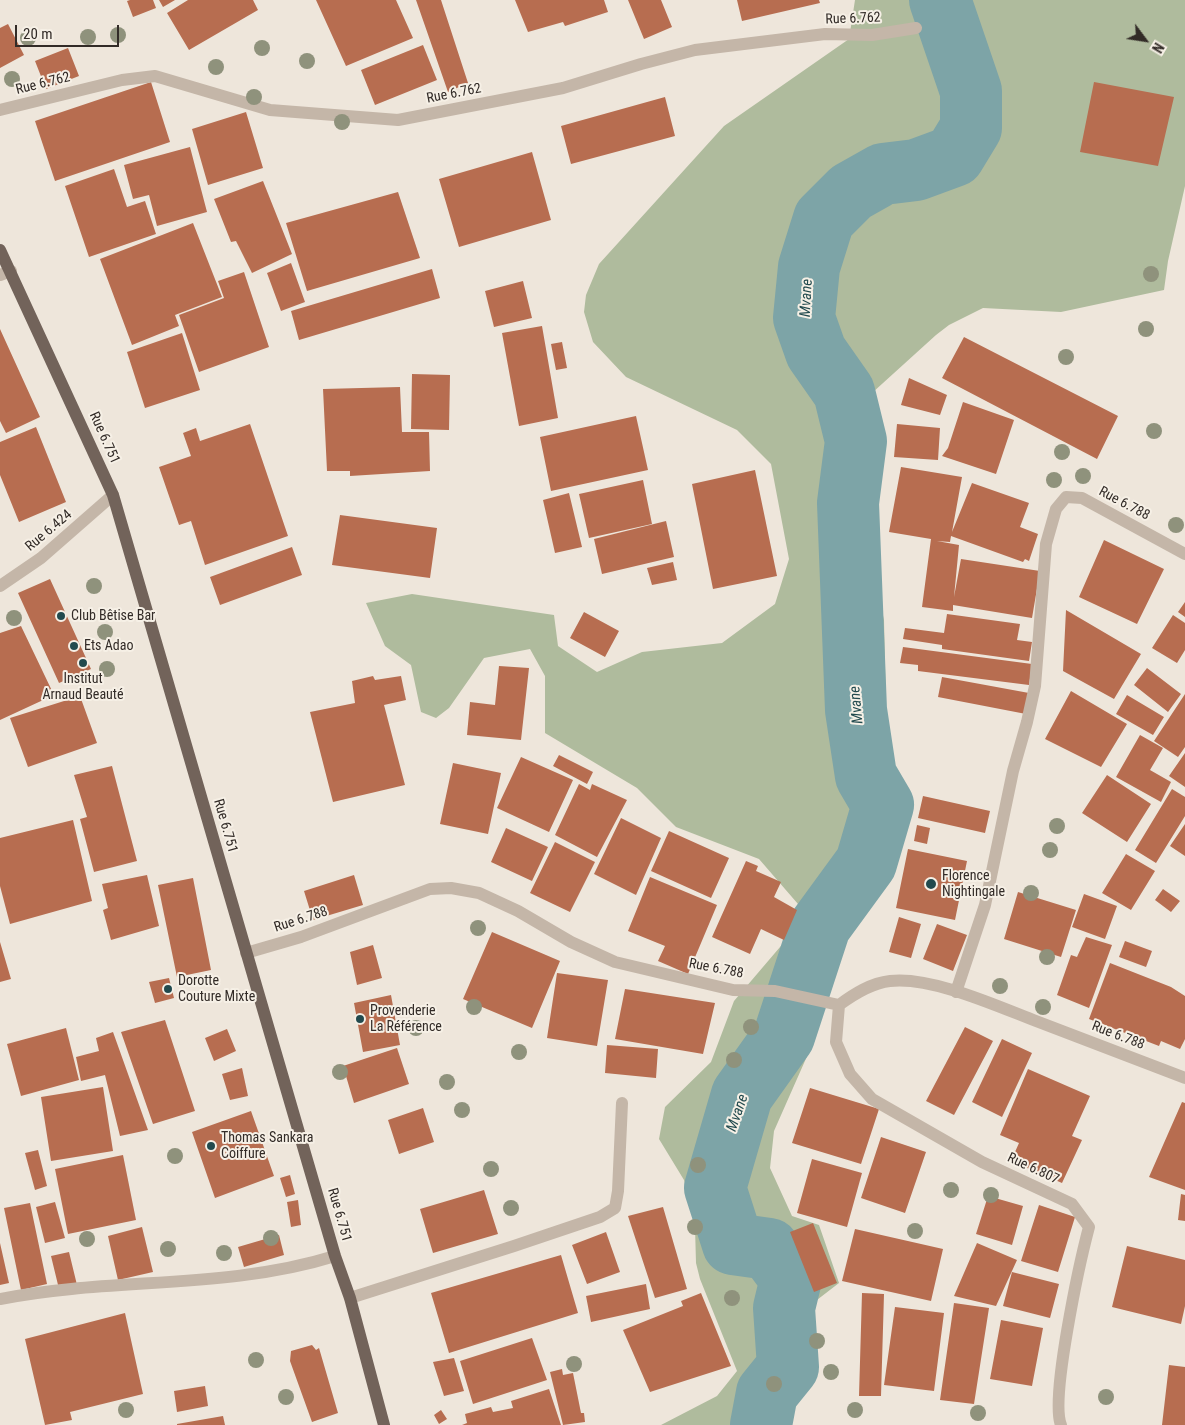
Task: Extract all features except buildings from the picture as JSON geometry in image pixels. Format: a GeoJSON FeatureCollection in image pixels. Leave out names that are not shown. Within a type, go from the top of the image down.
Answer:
{"type":"FeatureCollection","features":[{"type":"Feature","properties":{"kind":"main road","name":"Rue 6.751"},"geometry":{"type":"LineString","coordinates":[[0,250],[5,273],[114,496],[335,1256],[350,1298],[384,1425]]}},
{"type":"Feature","properties":{"kind":"street","name":"Rue 6.762"},"geometry":{"type":"LineString","coordinates":[[0,110],[122,80],[155,76],[270,110],[398,120],[563,88],[695,50],[825,34],[872,35],[916,28]]}},
{"type":"Feature","properties":{"kind":"street","name":"Rue 6.424"},"geometry":{"type":"LineString","coordinates":[[0,586],[41,558],[114,496]]}},
{"type":"Feature","properties":{"kind":"street","name":"Rue 6.788"},"geometry":{"type":"LineString","coordinates":[[956,992],[985,905],[1013,771],[1034,686],[1046,544],[1056,509],[1066,497],[1082,498],[1185,554]]}},
{"type":"Feature","properties":{"kind":"street","name":"Rue 6.788"},"geometry":{"type":"LineString","coordinates":[[246,953],[301,937],[430,889],[450,888],[479,893],[518,912],[571,942],[616,962],[733,990],[775,991],[839,1005],[858,991],[889,981],[915,981],[956,992],[1185,1078]]}},
{"type":"Feature","properties":{"kind":"street","name":"Rue 6.807"},"geometry":{"type":"LineString","coordinates":[[839,1005],[836,1042],[850,1074],[872,1099],[982,1162],[1072,1204],[1088,1227],[1079,1268],[1059,1390],[1058,1418],[1061,1425]]}},
{"type":"Feature","properties":{"kind":"street"},"geometry":{"type":"LineString","coordinates":[[350,1298],[600,1217],[615,1208],[618,1191],[622,1103]]}},
{"type":"Feature","properties":{"kind":"street"},"geometry":{"type":"LineString","coordinates":[[0,1299],[87,1287],[175,1283],[239,1276],[303,1266],[335,1256]]}},
{"type":"Feature","properties":{"kind":"green space"},"geometry":{"type":"Polygon","coordinates":[[[855,0],[1185,0],[1185,186],[1168,261],[1164,290],[1061,312],[983,308],[949,325],[872,393],[877,417],[879,450],[864,529],[884,620],[886,713],[878,752],[859,790],[853,886],[838,948],[826,980],[803,981],[791,1012],[810,1028],[808,1054],[774,1131],[770,1168],[792,1216],[819,1225],[839,1283],[813,1303],[810,1351],[783,1410],[784,1425],[661,1425],[717,1396],[737,1371],[700,1279],[696,1263],[695,1227],[684,1180],[659,1139],[665,1107],[711,1062],[734,1001],[786,940],[798,904],[759,859],[676,827],[637,788],[545,733],[545,676],[530,649],[484,658],[449,708],[436,718],[421,712],[411,665],[385,646],[366,603],[412,594],[554,615],[558,646],[597,672],[642,652],[722,643],[775,604],[789,559],[771,464],[737,430],[626,377],[593,342],[584,312],[586,295],[599,264],[724,126],[849,39],[855,0]]]}},
{"type":"Feature","properties":{"kind":"waterway","name":"Mvane"},"geometry":{"type":"LineString","coordinates":[[761,1425],[767,1393],[788,1367],[784,1308],[791,1279],[769,1249],[733,1244],[715,1188],[742,1095],[784,1036],[820,926],[866,863],[883,805],[866,776],[856,710],[848,503],[856,441],[844,392],[816,352],[804,318],[809,267],[824,219],[851,192],[883,174],[916,170],[954,156],[971,128],[971,91],[940,0]]}},
{"type":"Feature","properties":{"kind":"place","name":"Club Bêtise Bar"},"geometry":{"type":"Point","coordinates":[61,616]}},
{"type":"Feature","properties":{"kind":"place","name":"Ets Adao"},"geometry":{"type":"Point","coordinates":[74,646]}},
{"type":"Feature","properties":{"kind":"place","name":"Institut Arnaud Beauté"},"geometry":{"type":"Point","coordinates":[83,663]}},
{"type":"Feature","properties":{"kind":"place","name":"Florence Nightingale"},"geometry":{"type":"Point","coordinates":[931,884]}},
{"type":"Feature","properties":{"kind":"place","name":"Dorotte Couture Mixte"},"geometry":{"type":"Point","coordinates":[168,989]}},
{"type":"Feature","properties":{"kind":"place","name":"Provenderie La Référence"},"geometry":{"type":"Point","coordinates":[360,1019]}},
{"type":"Feature","properties":{"kind":"place","name":"Thomas Sankara Coiffure"},"geometry":{"type":"Point","coordinates":[211,1146]}}]}
